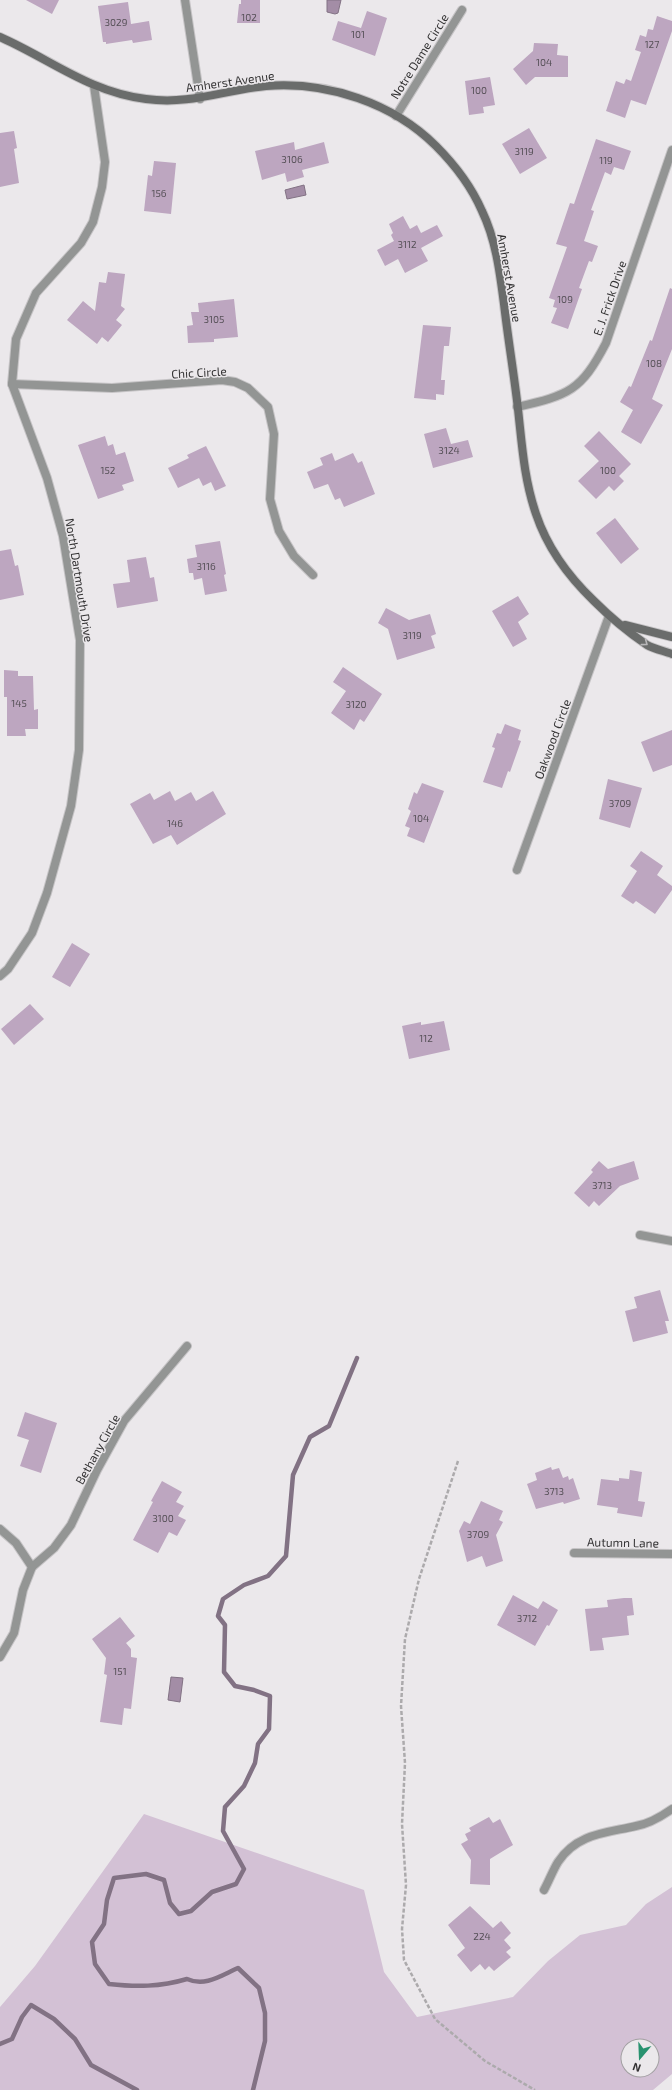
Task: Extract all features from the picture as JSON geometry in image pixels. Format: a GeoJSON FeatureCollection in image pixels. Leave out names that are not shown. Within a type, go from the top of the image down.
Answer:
{"type":"FeatureCollection","features":[{"type":"Feature","properties":{"kind":"street"},"geometry":{"type":"LineString","coordinates":[[185,0],[200,99]]}},
{"type":"Feature","properties":{"kind":"street","name":"Notre Dame Circle"},"geometry":{"type":"LineString","coordinates":[[396,116],[462,10]]}},
{"type":"Feature","properties":{"kind":"street","name":"Amherst Avenue"},"geometry":{"type":"LineString","coordinates":[[0,38],[24,48],[70,75],[94,86],[142,99],[170,102],[200,99],[265,86],[298,85],[328,90],[359,98],[396,116],[436,146],[463,179],[483,211],[494,246],[518,407],[525,476],[536,516],[548,541],[565,569],[609,616],[622,624],[649,646],[672,654]]}},
{"type":"Feature","properties":{"kind":"street","name":"North Dartmouth Drive"},"geometry":{"type":"LineString","coordinates":[[0,976],[8,969],[32,933],[47,893],[71,806],[79,750],[80,640],[63,536],[47,478],[12,384],[16,339],[36,293],[81,243],[93,222],[102,187],[105,162],[94,86]]}},
{"type":"Feature","properties":{"kind":"street","name":"E. J. Frick Drive"},"geometry":{"type":"LineString","coordinates":[[518,407],[558,397],[577,386],[593,367],[606,343],[672,150]]}},
{"type":"Feature","properties":{"kind":"street","name":"Chic Circle"},"geometry":{"type":"LineString","coordinates":[[12,384],[112,388],[222,380],[235,382],[248,388],[268,407],[274,434],[270,499],[279,531],[294,556],[313,575]]}},
{"type":"Feature","properties":{"kind":"street","name":"Oakwood Circle"},"geometry":{"type":"LineString","coordinates":[[517,870],[609,616]]}},
{"type":"Feature","properties":{"kind":"street","name":"Amherst Avenue"},"geometry":{"type":"LineString","coordinates":[[622,624],[672,637]]}},
{"type":"Feature","properties":{"kind":"street"},"geometry":{"type":"LineString","coordinates":[[640,1235],[672,1241]]}},
{"type":"Feature","properties":{"kind":"street","name":"Bethany Circle"},"geometry":{"type":"LineString","coordinates":[[32,1567],[54,1548],[71,1525],[97,1470],[124,1421],[187,1346]]}},
{"type":"Feature","properties":{"kind":"street"},"geometry":{"type":"LineString","coordinates":[[0,1529],[16,1543],[32,1567],[23,1590],[14,1633],[0,1657]]}},
{"type":"Feature","properties":{"kind":"street","name":"Autumn Lane"},"geometry":{"type":"LineString","coordinates":[[574,1553],[672,1554]]}},
{"type":"Feature","properties":{"kind":"street"},"geometry":{"type":"LineString","coordinates":[[544,1890],[558,1861],[576,1844],[598,1833],[638,1826],[664,1815],[672,1809]]}},
{"type":"Feature","properties":{"kind":"path"},"geometry":{"type":"LineString","coordinates":[[458,1461],[419,1579],[405,1639],[401,1706],[405,1764],[402,1824],[406,1885],[402,1929],[404,1960],[435,2019],[485,2061],[535,2090]]}},
{"type":"Feature","properties":{"kind":"shaded area"},"geometry":{"type":"Polygon","coordinates":[[[327,0],[341,0],[338,13],[335,14],[327,12],[327,0]]]}},
{"type":"Feature","properties":{"kind":"shaded area"},"geometry":{"type":"Polygon","coordinates":[[[304,185],[306,195],[287,199],[285,190],[304,185]]]}},
{"type":"Feature","properties":{"kind":"shaded area"},"geometry":{"type":"Polygon","coordinates":[[[171,1677],[183,1678],[180,1702],[168,1700],[171,1677]]]}},
{"type":"Feature","properties":{"kind":"shaded area"},"geometry":{"type":"Polygon","coordinates":[[[144,1814],[364,1890],[384,1972],[417,2017],[513,1997],[548,1961],[580,1935],[626,1925],[646,1904],[672,1887],[672,2074],[653,2090],[0,2090],[0,2007],[35,1966],[144,1814]]]}},
{"type":"Feature","properties":{"kind":"building"},"geometry":{"type":"Polygon","coordinates":[[[26,0],[59,0],[52,14],[26,0]]]}},
{"type":"Feature","properties":{"kind":"building"},"geometry":{"type":"Polygon","coordinates":[[[241,0],[260,0],[260,23],[237,23],[239,4],[241,4],[241,0]]]}},
{"type":"Feature","properties":{"kind":"building"},"geometry":{"type":"Polygon","coordinates":[[[128,2],[131,24],[149,21],[152,40],[133,43],[132,40],[106,44],[106,42],[103,42],[98,6],[128,2]]]}},
{"type":"Feature","properties":{"kind":"building"},"geometry":{"type":"Polygon","coordinates":[[[367,11],[387,18],[375,56],[332,40],[338,21],[361,28],[367,11]]]}},
{"type":"Feature","properties":{"kind":"building"},"geometry":{"type":"Polygon","coordinates":[[[657,16],[672,21],[672,31],[646,105],[631,100],[625,118],[606,111],[616,81],[624,84],[626,79],[631,81],[641,52],[635,50],[640,35],[646,37],[648,29],[653,30],[657,16]]]}},
{"type":"Feature","properties":{"kind":"building"},"geometry":{"type":"Polygon","coordinates":[[[534,43],[558,44],[557,55],[568,56],[568,77],[535,77],[526,85],[513,69],[533,51],[534,43]]]}},
{"type":"Feature","properties":{"kind":"building"},"geometry":{"type":"Polygon","coordinates":[[[490,77],[495,105],[483,107],[484,113],[469,115],[465,81],[490,77]]]}},
{"type":"Feature","properties":{"kind":"building"},"geometry":{"type":"Polygon","coordinates":[[[529,128],[547,158],[520,174],[502,144],[529,128]]]}},
{"type":"Feature","properties":{"kind":"building"},"geometry":{"type":"Polygon","coordinates":[[[14,131],[17,148],[14,149],[19,183],[0,187],[0,133],[14,131]]]}},
{"type":"Feature","properties":{"kind":"building"},"geometry":{"type":"Polygon","coordinates":[[[596,139],[631,151],[624,170],[614,167],[611,175],[605,172],[591,210],[594,211],[584,241],[598,246],[592,262],[589,261],[579,288],[582,289],[568,329],[551,323],[557,308],[553,307],[555,300],[549,298],[567,247],[556,244],[570,203],[574,204],[596,139]]]}},
{"type":"Feature","properties":{"kind":"building"},"geometry":{"type":"Polygon","coordinates":[[[294,142],[295,150],[324,142],[329,163],[302,170],[304,177],[287,182],[285,173],[262,180],[255,151],[294,142]]]}},
{"type":"Feature","properties":{"kind":"building"},"geometry":{"type":"Polygon","coordinates":[[[154,161],[176,163],[171,214],[144,211],[148,175],[152,176],[154,161]]]}},
{"type":"Feature","properties":{"kind":"building"},"geometry":{"type":"Polygon","coordinates":[[[403,216],[410,229],[417,225],[421,233],[437,225],[443,236],[421,248],[428,261],[405,273],[398,259],[385,266],[377,250],[394,241],[391,235],[393,233],[389,224],[403,216]]]}},
{"type":"Feature","properties":{"kind":"building"},"geometry":{"type":"Polygon","coordinates":[[[108,272],[125,274],[121,306],[125,309],[116,320],[122,325],[108,342],[102,337],[97,344],[67,320],[83,301],[95,311],[99,282],[106,283],[108,272]]]}},
{"type":"Feature","properties":{"kind":"building"},"geometry":{"type":"Polygon","coordinates":[[[670,288],[672,289],[672,349],[652,399],[663,405],[641,444],[621,432],[633,410],[620,402],[629,386],[631,387],[650,340],[652,341],[670,288]]]}},
{"type":"Feature","properties":{"kind":"building"},"geometry":{"type":"Polygon","coordinates":[[[234,299],[238,337],[214,339],[214,342],[188,343],[187,326],[193,325],[191,312],[199,312],[198,303],[234,299]]]}},
{"type":"Feature","properties":{"kind":"building"},"geometry":{"type":"Polygon","coordinates":[[[423,325],[451,327],[449,346],[444,346],[441,380],[445,380],[444,395],[436,394],[436,400],[414,398],[423,325]]]}},
{"type":"Feature","properties":{"kind":"building"},"geometry":{"type":"Polygon","coordinates":[[[446,428],[451,444],[468,440],[473,457],[433,468],[424,434],[446,428]]]}},
{"type":"Feature","properties":{"kind":"building"},"geometry":{"type":"Polygon","coordinates":[[[599,431],[631,464],[619,476],[624,481],[614,491],[609,486],[596,499],[578,481],[599,461],[584,446],[599,431]]]}},
{"type":"Feature","properties":{"kind":"building"},"geometry":{"type":"Polygon","coordinates":[[[105,436],[108,446],[113,444],[116,455],[125,452],[134,481],[122,485],[124,490],[98,499],[78,445],[105,436]]]}},
{"type":"Feature","properties":{"kind":"building"},"geometry":{"type":"Polygon","coordinates":[[[206,446],[226,486],[215,491],[211,482],[203,486],[199,478],[178,488],[168,468],[189,458],[187,455],[206,446]]]}},
{"type":"Feature","properties":{"kind":"building"},"geometry":{"type":"Polygon","coordinates":[[[332,453],[335,461],[353,453],[358,463],[362,461],[375,494],[344,507],[340,498],[335,500],[328,484],[314,489],[307,472],[323,465],[320,458],[332,453]]]}},
{"type":"Feature","properties":{"kind":"building"},"geometry":{"type":"Polygon","coordinates":[[[615,518],[639,549],[621,564],[596,533],[615,518]]]}},
{"type":"Feature","properties":{"kind":"building"},"geometry":{"type":"Polygon","coordinates":[[[220,541],[226,574],[224,575],[227,591],[205,595],[202,578],[194,580],[193,573],[189,573],[187,559],[197,557],[195,545],[220,541]]]}},
{"type":"Feature","properties":{"kind":"building"},"geometry":{"type":"Polygon","coordinates":[[[11,549],[15,566],[18,565],[24,595],[0,600],[0,551],[11,549]]]}},
{"type":"Feature","properties":{"kind":"building"},"geometry":{"type":"Polygon","coordinates":[[[146,557],[150,578],[154,577],[158,601],[117,608],[113,584],[130,582],[127,560],[146,557]]]}},
{"type":"Feature","properties":{"kind":"building"},"geometry":{"type":"Polygon","coordinates":[[[518,596],[529,614],[518,622],[527,639],[513,647],[492,611],[518,596]]]}},
{"type":"Feature","properties":{"kind":"building"},"geometry":{"type":"Polygon","coordinates":[[[386,608],[409,620],[430,614],[436,634],[431,636],[435,648],[397,660],[388,629],[378,623],[386,608]]]}},
{"type":"Feature","properties":{"kind":"building"},"geometry":{"type":"Polygon","coordinates":[[[343,667],[382,694],[364,722],[360,719],[354,730],[331,713],[346,691],[333,682],[343,667]]]}},
{"type":"Feature","properties":{"kind":"building"},"geometry":{"type":"Polygon","coordinates":[[[4,670],[18,671],[18,676],[33,676],[34,710],[38,709],[38,729],[25,729],[26,736],[7,736],[7,697],[4,697],[4,670]]]}},
{"type":"Feature","properties":{"kind":"building"},"geometry":{"type":"Polygon","coordinates":[[[505,724],[521,730],[518,740],[521,741],[510,772],[508,771],[502,788],[483,782],[495,748],[492,747],[497,733],[501,734],[505,724]]]}},
{"type":"Feature","properties":{"kind":"building"},"geometry":{"type":"Polygon","coordinates":[[[672,730],[672,765],[653,772],[641,742],[672,730]]]}},
{"type":"Feature","properties":{"kind":"building"},"geometry":{"type":"Polygon","coordinates":[[[608,779],[642,788],[630,828],[599,819],[608,779]]]}},
{"type":"Feature","properties":{"kind":"building"},"geometry":{"type":"Polygon","coordinates":[[[422,783],[444,791],[424,843],[407,836],[410,828],[405,826],[411,811],[408,809],[414,792],[417,794],[422,783]]]}},
{"type":"Feature","properties":{"kind":"building"},"geometry":{"type":"Polygon","coordinates":[[[170,791],[175,801],[191,792],[196,801],[213,791],[226,814],[177,845],[171,835],[153,844],[130,804],[150,793],[154,800],[170,791]]]}},
{"type":"Feature","properties":{"kind":"building"},"geometry":{"type":"Polygon","coordinates":[[[641,851],[663,866],[657,875],[672,886],[672,890],[655,914],[636,901],[633,904],[621,896],[637,871],[630,866],[641,851]]]}},
{"type":"Feature","properties":{"kind":"building"},"geometry":{"type":"Polygon","coordinates":[[[72,943],[90,954],[70,987],[52,977],[72,943]]]}},
{"type":"Feature","properties":{"kind":"building"},"geometry":{"type":"Polygon","coordinates":[[[30,1004],[44,1019],[14,1045],[1,1029],[30,1004]]]}},
{"type":"Feature","properties":{"kind":"building"},"geometry":{"type":"Polygon","coordinates":[[[444,1021],[450,1050],[409,1059],[402,1026],[421,1022],[421,1025],[444,1021]]]}},
{"type":"Feature","properties":{"kind":"building"},"geometry":{"type":"Polygon","coordinates":[[[599,1161],[608,1169],[634,1161],[639,1179],[620,1186],[599,1206],[594,1201],[589,1207],[574,1193],[593,1172],[591,1170],[599,1161]]]}},
{"type":"Feature","properties":{"kind":"building"},"geometry":{"type":"Polygon","coordinates":[[[660,1290],[669,1321],[665,1321],[668,1333],[633,1342],[625,1311],[637,1308],[634,1297],[660,1290]]]}},
{"type":"Feature","properties":{"kind":"building"},"geometry":{"type":"Polygon","coordinates":[[[25,1412],[57,1423],[41,1473],[20,1466],[29,1440],[17,1436],[25,1412]]]}},
{"type":"Feature","properties":{"kind":"building"},"geometry":{"type":"Polygon","coordinates":[[[551,1467],[552,1470],[559,1468],[563,1478],[568,1476],[569,1480],[573,1478],[580,1499],[564,1504],[563,1502],[536,1509],[527,1484],[537,1480],[535,1473],[551,1467]]]}},
{"type":"Feature","properties":{"kind":"building"},"geometry":{"type":"Polygon","coordinates":[[[630,1470],[642,1472],[638,1501],[645,1502],[642,1517],[617,1513],[618,1508],[597,1505],[601,1479],[619,1481],[619,1478],[629,1479],[630,1470]]]}},
{"type":"Feature","properties":{"kind":"building"},"geometry":{"type":"Polygon","coordinates":[[[162,1481],[182,1492],[176,1502],[184,1506],[178,1516],[186,1520],[177,1536],[169,1532],[158,1553],[133,1540],[162,1481]]]}},
{"type":"Feature","properties":{"kind":"building"},"geometry":{"type":"Polygon","coordinates":[[[481,1501],[503,1511],[499,1520],[503,1522],[496,1535],[503,1561],[486,1567],[482,1556],[467,1562],[459,1531],[464,1521],[470,1524],[481,1501]]]}},
{"type":"Feature","properties":{"kind":"building"},"geometry":{"type":"Polygon","coordinates":[[[513,1595],[538,1609],[543,1601],[558,1610],[535,1646],[497,1625],[513,1595]]]}},
{"type":"Feature","properties":{"kind":"building"},"geometry":{"type":"Polygon","coordinates":[[[632,1598],[634,1615],[627,1616],[629,1635],[602,1638],[604,1650],[590,1651],[585,1609],[608,1607],[607,1600],[632,1598]]]}},
{"type":"Feature","properties":{"kind":"building"},"geometry":{"type":"Polygon","coordinates":[[[120,1617],[135,1636],[126,1643],[131,1649],[131,1657],[137,1658],[131,1709],[124,1708],[122,1725],[100,1722],[107,1675],[104,1674],[106,1658],[92,1639],[120,1617]]]}},
{"type":"Feature","properties":{"kind":"building"},"geometry":{"type":"Polygon","coordinates":[[[489,1817],[493,1823],[500,1819],[513,1845],[490,1859],[490,1885],[470,1884],[471,1860],[461,1844],[468,1840],[465,1834],[471,1831],[469,1828],[489,1817]]]}},
{"type":"Feature","properties":{"kind":"building"},"geometry":{"type":"Polygon","coordinates":[[[470,1906],[493,1928],[501,1921],[511,1933],[504,1940],[511,1948],[506,1952],[511,1957],[494,1971],[489,1966],[485,1970],[480,1964],[471,1972],[457,1955],[465,1948],[448,1925],[470,1906]]]}},
{"type":"Feature","properties":{"kind":"waterway"},"geometry":{"type":"LineString","coordinates":[[253,2090],[265,2041],[265,2013],[259,1988],[238,1968],[212,1980],[200,1982],[187,1979],[167,1984],[148,1986],[109,1984],[95,1964],[92,1942],[104,1924],[107,1900],[114,1878],[146,1874],[164,1880],[170,1903],[179,1914],[191,1911],[212,1892],[236,1884],[244,1869],[223,1831],[225,1807],[244,1786],[255,1763],[258,1744],[269,1729],[270,1696],[254,1690],[235,1686],[224,1672],[225,1625],[218,1616],[223,1599],[244,1585],[268,1576],[286,1556],[293,1475],[310,1437],[329,1426],[357,1358]]}},
{"type":"Feature","properties":{"kind":"waterway"},"geometry":{"type":"LineString","coordinates":[[0,2044],[12,2039],[22,2017],[31,2005],[54,2019],[75,2039],[91,2065],[137,2090]]}}]}
